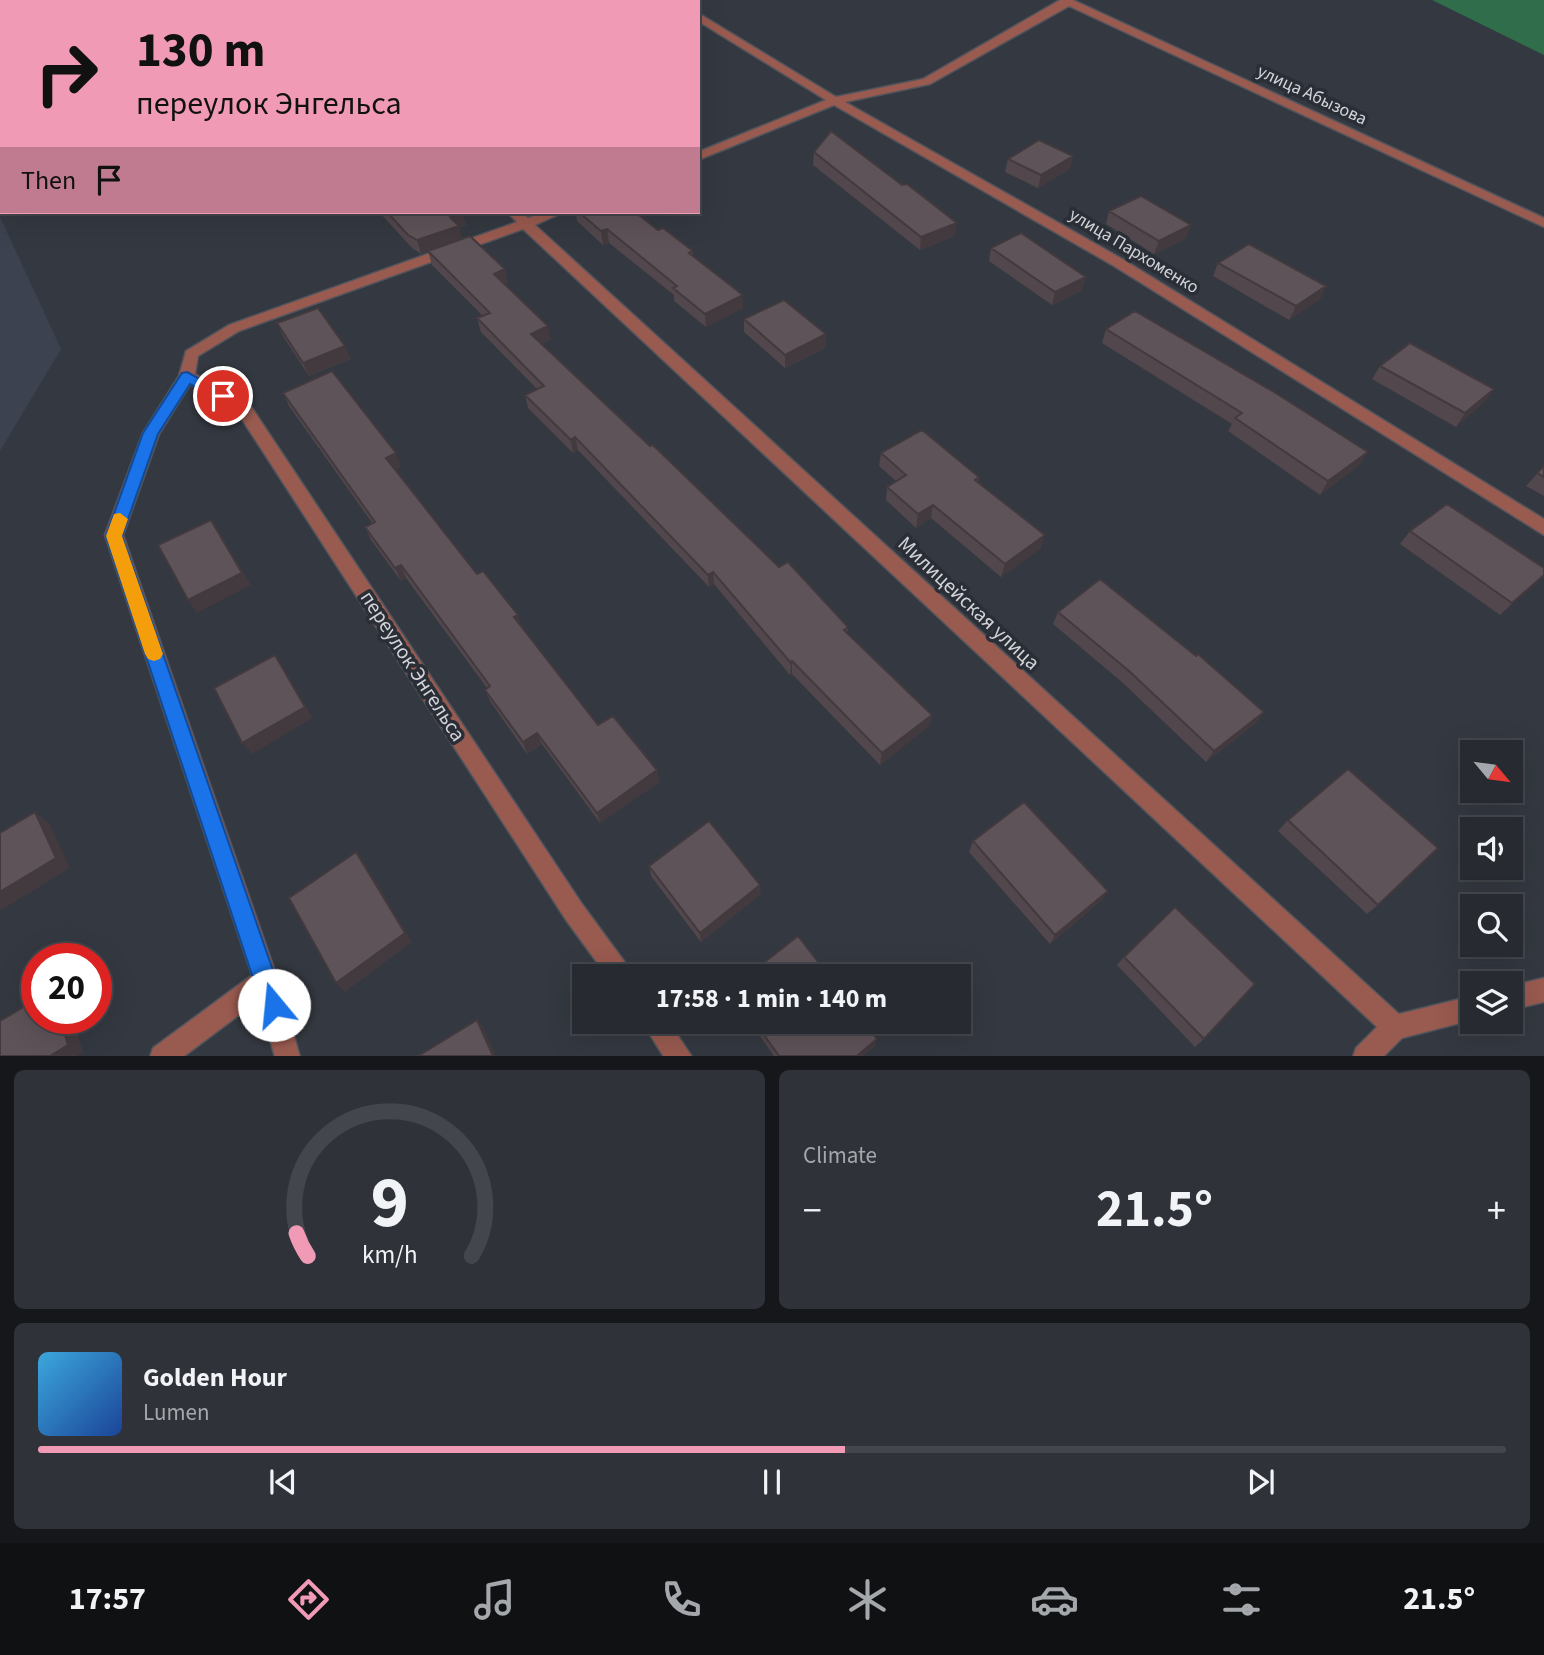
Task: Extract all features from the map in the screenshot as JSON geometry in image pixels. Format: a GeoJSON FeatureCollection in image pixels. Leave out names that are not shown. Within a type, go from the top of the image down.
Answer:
{"type":"FeatureCollection","features":[{"type":"Feature","properties":{"kind":"lane"},"geometry":{"type":"LineString","coordinates":[[700,155],[836,100],[926,82],[1066,1]]}},
{"type":"Feature","properties":{"kind":"lane","name":"улица Абызова"},"geometry":{"type":"LineString","coordinates":[[1066,1],[1544,223]]}},
{"type":"Feature","properties":{"kind":"lane","name":"улица Пархоменко"},"geometry":{"type":"LineString","coordinates":[[700,17],[836,100],[1119,263],[1544,528]]}},
{"type":"Feature","properties":{"kind":"lane"},"geometry":{"type":"LineString","coordinates":[[288,1056],[266,980],[114,536],[151,433],[187,376],[191,354],[234,328],[519,218],[545,214]]}},
{"type":"Feature","properties":{"kind":"lane","name":"Милицейская улица"},"geometry":{"type":"LineString","coordinates":[[519,218],[1395,1027]]}},
{"type":"Feature","properties":{"kind":"lane","name":"переулок Энгельса"},"geometry":{"type":"LineString","coordinates":[[187,376],[242,406],[574,912],[612,964]]}},
{"type":"Feature","properties":{"kind":"lane"},"geometry":{"type":"LineString","coordinates":[[162,1056],[266,980]]}},
{"type":"Feature","properties":{"kind":"lane"},"geometry":{"type":"LineString","coordinates":[[1523,995],[1544,990]]}},
{"type":"Feature","properties":{"kind":"lane"},"geometry":{"type":"LineString","coordinates":[[1365,1056],[1395,1027],[1460,1011]]}},
{"type":"Feature","properties":{"kind":"lane"},"geometry":{"type":"LineString","coordinates":[[663,1034],[680,1056]]}},
{"type":"Feature","properties":{"kind":"shaded area"},"geometry":{"type":"Polygon","coordinates":[[[0,217],[61,349],[0,451],[0,217]]]}},
{"type":"Feature","properties":{"kind":"green space"},"geometry":{"type":"Polygon","coordinates":[[[1432,0],[1544,0],[1544,55],[1432,0]]]}},
{"type":"Feature","properties":{"kind":"building"},"geometry":{"type":"Polygon","coordinates":[[[831,131],[957,223],[921,237],[814,152],[831,131]]]}},
{"type":"Feature","properties":{"kind":"building"},"geometry":{"type":"Polygon","coordinates":[[[1039,140],[1073,156],[1041,175],[1008,159],[1039,140]]]}},
{"type":"Feature","properties":{"kind":"building"},"geometry":{"type":"Polygon","coordinates":[[[1141,196],[1191,225],[1159,241],[1109,211],[1141,196]]]}},
{"type":"Feature","properties":{"kind":"building"},"geometry":{"type":"Polygon","coordinates":[[[389,214],[457,214],[450,217],[459,226],[417,240],[408,235],[389,214]]]}},
{"type":"Feature","properties":{"kind":"building"},"geometry":{"type":"Polygon","coordinates":[[[581,214],[638,214],[658,230],[663,228],[693,251],[689,253],[743,295],[705,314],[673,288],[677,286],[607,229],[601,231],[581,214]]]}},
{"type":"Feature","properties":{"kind":"building"},"geometry":{"type":"Polygon","coordinates":[[[1021,233],[1086,277],[1055,292],[991,248],[1021,233]]]}},
{"type":"Feature","properties":{"kind":"building"},"geometry":{"type":"Polygon","coordinates":[[[470,236],[505,269],[494,274],[548,326],[531,334],[650,446],[653,445],[779,567],[788,562],[848,627],[844,630],[932,715],[882,753],[792,661],[791,663],[713,572],[708,575],[575,437],[571,440],[525,395],[544,386],[477,318],[490,313],[428,251],[470,236]]]}},
{"type":"Feature","properties":{"kind":"building"},"geometry":{"type":"Polygon","coordinates":[[[1249,244],[1326,286],[1296,306],[1218,263],[1249,244]]]}},
{"type":"Feature","properties":{"kind":"building"},"geometry":{"type":"Polygon","coordinates":[[[784,300],[826,334],[785,355],[744,319],[784,300]]]}},
{"type":"Feature","properties":{"kind":"building"},"geometry":{"type":"Polygon","coordinates":[[[318,308],[345,346],[303,363],[277,323],[318,308]]]}},
{"type":"Feature","properties":{"kind":"building"},"geometry":{"type":"Polygon","coordinates":[[[1135,311],[1274,392],[1368,452],[1328,481],[1235,418],[1242,413],[1106,329],[1135,311]]]}},
{"type":"Feature","properties":{"kind":"building"},"geometry":{"type":"Polygon","coordinates":[[[1410,343],[1494,389],[1465,413],[1380,366],[1410,343]]]}},
{"type":"Feature","properties":{"kind":"building"},"geometry":{"type":"Polygon","coordinates":[[[332,371],[396,453],[386,458],[477,574],[483,571],[518,615],[514,617],[598,725],[613,716],[657,770],[597,813],[537,733],[523,742],[485,690],[490,686],[401,565],[395,568],[365,527],[375,522],[283,393],[332,371]]]}},
{"type":"Feature","properties":{"kind":"building"},"geometry":{"type":"Polygon","coordinates":[[[922,430],[979,477],[975,480],[1045,535],[1005,564],[933,505],[918,514],[887,487],[906,475],[881,453],[922,430]]]}},
{"type":"Feature","properties":{"kind":"building"},"geometry":{"type":"Polygon","coordinates":[[[1544,466],[1544,477],[1537,473],[1544,466]]]}},
{"type":"Feature","properties":{"kind":"building"},"geometry":{"type":"Polygon","coordinates":[[[1447,504],[1544,568],[1544,575],[1512,603],[1410,531],[1447,504]]]}},
{"type":"Feature","properties":{"kind":"building"},"geometry":{"type":"Polygon","coordinates":[[[211,520],[242,573],[188,600],[158,545],[211,520]]]}},
{"type":"Feature","properties":{"kind":"building"},"geometry":{"type":"Polygon","coordinates":[[[1100,579],[1196,656],[1198,654],[1264,712],[1214,751],[1129,671],[1058,612],[1100,579]]]}},
{"type":"Feature","properties":{"kind":"building"},"geometry":{"type":"Polygon","coordinates":[[[275,655],[305,707],[242,743],[214,688],[275,655]]]}},
{"type":"Feature","properties":{"kind":"building"},"geometry":{"type":"Polygon","coordinates":[[[1348,769],[1438,848],[1378,905],[1288,820],[1348,769]]]}},
{"type":"Feature","properties":{"kind":"building"},"geometry":{"type":"Polygon","coordinates":[[[1024,802],[1108,891],[1055,935],[973,841],[1024,802]]]}},
{"type":"Feature","properties":{"kind":"building"},"geometry":{"type":"Polygon","coordinates":[[[35,812],[56,858],[0,892],[0,833],[35,812]]]}},
{"type":"Feature","properties":{"kind":"building"},"geometry":{"type":"Polygon","coordinates":[[[709,821],[760,885],[700,933],[649,866],[709,821]]]}},
{"type":"Feature","properties":{"kind":"building"},"geometry":{"type":"Polygon","coordinates":[[[356,852],[405,933],[336,983],[289,898],[356,852]]]}},
{"type":"Feature","properties":{"kind":"building"},"geometry":{"type":"Polygon","coordinates":[[[1175,907],[1255,984],[1204,1039],[1124,957],[1175,907]]]}},
{"type":"Feature","properties":{"kind":"building"},"geometry":{"type":"Polygon","coordinates":[[[798,936],[820,964],[762,964],[798,936]]]}},
{"type":"Feature","properties":{"kind":"building"},"geometry":{"type":"Polygon","coordinates":[[[21,1009],[21,1034],[65,1034],[68,1045],[50,1056],[0,1056],[0,1021],[21,1009]]]}},
{"type":"Feature","properties":{"kind":"building"},"geometry":{"type":"Polygon","coordinates":[[[477,1020],[493,1056],[418,1056],[477,1020]]]}},
{"type":"Feature","properties":{"kind":"building"},"geometry":{"type":"Polygon","coordinates":[[[763,1034],[873,1034],[877,1039],[857,1056],[779,1056],[763,1034]]]}},
{"type":"Feature","properties":{"kind":"slow traffic"},"geometry":{"type":"LineString","coordinates":[[120,519],[114,536],[154,654]]}},
{"type":"Feature","properties":{"kind":"route"},"geometry":{"type":"LineString","coordinates":[[223,396],[187,376],[151,433],[114,536],[274,1005]]}}]}
